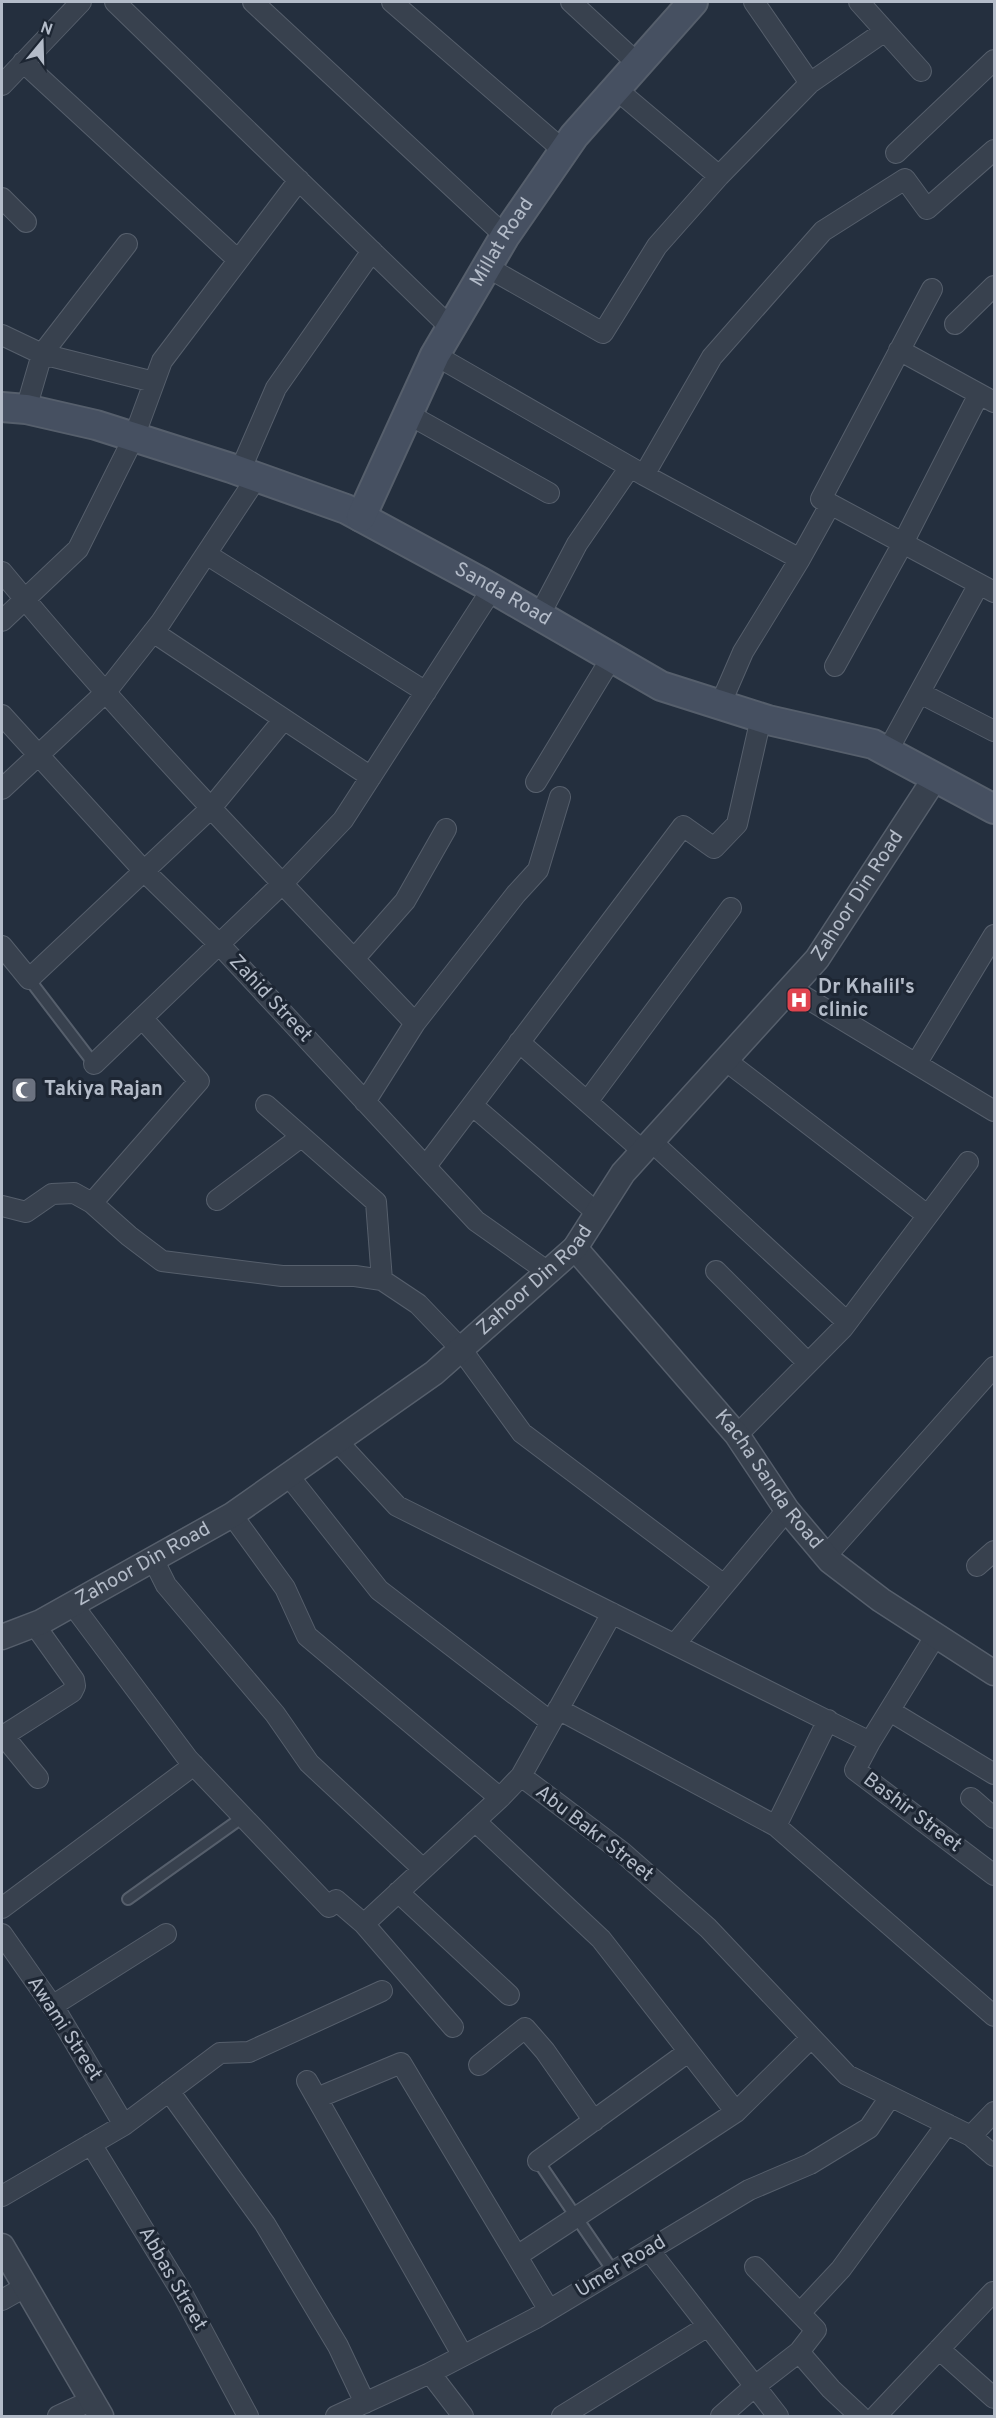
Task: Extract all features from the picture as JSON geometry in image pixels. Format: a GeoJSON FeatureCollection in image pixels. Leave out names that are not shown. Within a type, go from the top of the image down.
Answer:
{"type":"FeatureCollection","features":[{"type":"Feature","properties":{"kind":"main road","name":"Millat Road"},"geometry":{"type":"LineString","coordinates":[[361,517],[435,355],[505,236],[564,151],[693,2]]}},
{"type":"Feature","properties":{"kind":"main road","name":"Sanda Road"},"geometry":{"type":"LineString","coordinates":[[14,408],[96,425],[346,508],[539,615],[661,687],[761,718],[873,744],[994,809]]}},
{"type":"Feature","properties":{"kind":"street"},"geometry":{"type":"LineString","coordinates":[[2,85],[81,2]]}},
{"type":"Feature","properties":{"kind":"street"},"geometry":{"type":"LineString","coordinates":[[115,2],[451,328]]}},
{"type":"Feature","properties":{"kind":"street"},"geometry":{"type":"LineString","coordinates":[[253,2],[505,236]]}},
{"type":"Feature","properties":{"kind":"street"},"geometry":{"type":"LineString","coordinates":[[392,2],[564,151]]}},
{"type":"Feature","properties":{"kind":"street"},"geometry":{"type":"LineString","coordinates":[[572,2],[638,64]]}},
{"type":"Feature","properties":{"kind":"street"},"geometry":{"type":"LineString","coordinates":[[754,2],[810,83]]}},
{"type":"Feature","properties":{"kind":"street"},"geometry":{"type":"LineString","coordinates":[[859,2],[921,71]]}},
{"type":"Feature","properties":{"kind":"street"},"geometry":{"type":"LineString","coordinates":[[487,267],[603,333],[657,246],[718,176],[810,83],[885,31]]}},
{"type":"Feature","properties":{"kind":"street"},"geometry":{"type":"LineString","coordinates":[[896,153],[994,60]]}},
{"type":"Feature","properties":{"kind":"street"},"geometry":{"type":"LineString","coordinates":[[23,62],[237,260]]}},
{"type":"Feature","properties":{"kind":"street"},"geometry":{"type":"LineString","coordinates":[[616,89],[718,176]]}},
{"type":"Feature","properties":{"kind":"street"},"geometry":{"type":"LineString","coordinates":[[539,615],[577,544],[637,471],[712,357],[823,231],[905,179],[927,209],[994,150]]}},
{"type":"Feature","properties":{"kind":"street"},"geometry":{"type":"LineString","coordinates":[[2,621],[78,549],[134,437],[162,360],[299,180]]}},
{"type":"Feature","properties":{"kind":"street"},"geometry":{"type":"LineString","coordinates":[[2,198],[26,222]]}},
{"type":"Feature","properties":{"kind":"street"},"geometry":{"type":"LineString","coordinates":[[14,408],[42,354],[127,244]]}},
{"type":"Feature","properties":{"kind":"street"},"geometry":{"type":"LineString","coordinates":[[2,789],[105,693],[153,632],[206,554],[249,474],[276,388],[372,251]]}},
{"type":"Feature","properties":{"kind":"street"},"geometry":{"type":"LineString","coordinates":[[955,324],[994,286]]}},
{"type":"Feature","properties":{"kind":"street"},"geometry":{"type":"LineString","coordinates":[[887,752],[920,693],[987,588],[820,499],[932,289]]}},
{"type":"Feature","properties":{"kind":"street"},"geometry":{"type":"LineString","coordinates":[[2,335],[42,354],[154,382]]}},
{"type":"Feature","properties":{"kind":"street"},"geometry":{"type":"LineString","coordinates":[[835,666],[987,398],[899,350]]}},
{"type":"Feature","properties":{"kind":"street"},"geometry":{"type":"LineString","coordinates":[[435,355],[637,471],[800,559]]}},
{"type":"Feature","properties":{"kind":"street"},"geometry":{"type":"LineString","coordinates":[[408,414],[549,493]]}},
{"type":"Feature","properties":{"kind":"street"},"geometry":{"type":"LineString","coordinates":[[720,705],[743,652],[831,505]]}},
{"type":"Feature","properties":{"kind":"street"},"geometry":{"type":"LineString","coordinates":[[206,554],[426,692]]}},
{"type":"Feature","properties":{"kind":"street"},"geometry":{"type":"LineString","coordinates":[[2,572],[105,693],[415,1023]]}},
{"type":"Feature","properties":{"kind":"street"},"geometry":{"type":"LineString","coordinates":[[94,1064],[282,884],[343,820],[492,589]]}},
{"type":"Feature","properties":{"kind":"street"},"geometry":{"type":"LineString","coordinates":[[153,632],[371,777]]}},
{"type":"Feature","properties":{"kind":"street"},"geometry":{"type":"LineString","coordinates":[[536,782],[612,657]]}},
{"type":"Feature","properties":{"kind":"street"},"geometry":{"type":"LineString","coordinates":[[920,693],[994,731]]}},
{"type":"Feature","properties":{"kind":"street","name":"Zahid Street"},"geometry":{"type":"LineString","coordinates":[[2,715],[144,871],[219,944],[476,1221],[548,1272]]}},
{"type":"Feature","properties":{"kind":"street"},"geometry":{"type":"LineString","coordinates":[[426,1166],[683,826],[714,848],[737,824],[761,718]]}},
{"type":"Feature","properties":{"kind":"street"},"geometry":{"type":"LineString","coordinates":[[2,946],[29,979],[211,808],[284,719]]}},
{"type":"Feature","properties":{"kind":"street","name":"Zahoor Din Road"},"geometry":{"type":"LineString","coordinates":[[2,1637],[34,1624],[72,1604],[232,1515],[434,1373],[575,1248],[623,1173],[817,959],[935,778]]}},
{"type":"Feature","properties":{"kind":"street"},"geometry":{"type":"LineString","coordinates":[[365,1102],[415,1023],[516,894],[538,870],[560,797]]}},
{"type":"Feature","properties":{"kind":"street"},"geometry":{"type":"LineString","coordinates":[[354,959],[405,901],[446,829]]}},
{"type":"Feature","properties":{"kind":"street"},"geometry":{"type":"LineString","coordinates":[[587,1102],[731,908]]}},
{"type":"Feature","properties":{"kind":"street"},"geometry":{"type":"LineString","coordinates":[[916,1064],[994,935]]}},
{"type":"Feature","properties":{"kind":"street"},"geometry":{"type":"LineString","coordinates":[[790,988],[994,1111]]}},
{"type":"Feature","properties":{"kind":"street"},"geometry":{"type":"LineString","coordinates":[[92,1203],[199,1081],[142,1018]]}},
{"type":"Feature","properties":{"kind":"street"},"geometry":{"type":"LineString","coordinates":[[519,1042],[587,1102],[647,1146],[847,1322]]}},
{"type":"Feature","properties":{"kind":"street"},"geometry":{"type":"LineString","coordinates":[[725,1060],[927,1215]]}},
{"type":"Feature","properties":{"kind":"street"},"geometry":{"type":"LineString","coordinates":[[266,1105],[376,1203],[382,1280]]}},
{"type":"Feature","properties":{"kind":"street"},"geometry":{"type":"LineString","coordinates":[[472,1105],[597,1213]]}},
{"type":"Feature","properties":{"kind":"street"},"geometry":{"type":"LineString","coordinates":[[217,1200],[301,1137]]}},
{"type":"Feature","properties":{"kind":"street"},"geometry":{"type":"LineString","coordinates":[[737,1435],[847,1322],[968,1162]]}},
{"type":"Feature","properties":{"kind":"street"},"geometry":{"type":"LineString","coordinates":[[2,1206],[26,1212],[52,1194],[74,1193],[92,1203],[129,1236],[162,1260],[282,1276],[355,1276],[382,1280],[418,1304],[461,1349],[522,1433],[724,1585]]}},
{"type":"Feature","properties":{"kind":"street","name":"Kacha Sanda Road"},"geometry":{"type":"LineString","coordinates":[[575,1248],[737,1435],[787,1510],[826,1556],[881,1600],[994,1673]]}},
{"type":"Feature","properties":{"kind":"street"},"geometry":{"type":"LineString","coordinates":[[716,1271],[808,1363]]}},
{"type":"Feature","properties":{"kind":"street"},"geometry":{"type":"LineString","coordinates":[[826,1556],[994,1367]]}},
{"type":"Feature","properties":{"kind":"street"},"geometry":{"type":"LineString","coordinates":[[337,1441],[398,1506],[870,1742],[936,1635]]}},
{"type":"Feature","properties":{"kind":"street"},"geometry":{"type":"LineString","coordinates":[[288,1475],[379,1590],[555,1715],[776,1826],[994,2016]]}},
{"type":"Feature","properties":{"kind":"street"},"geometry":{"type":"LineString","coordinates":[[675,1644],[787,1510]]}},
{"type":"Feature","properties":{"kind":"street"},"geometry":{"type":"LineString","coordinates":[[232,1515],[285,1588],[307,1636],[500,1798]]}},
{"type":"Feature","properties":{"kind":"street"},"geometry":{"type":"LineString","coordinates":[[977,1566],[994,1551]]}},
{"type":"Feature","properties":{"kind":"street"},"geometry":{"type":"LineString","coordinates":[[153,1559],[166,1585],[275,1714],[309,1763],[423,1869]]}},
{"type":"Feature","properties":{"kind":"street"},"geometry":{"type":"LineString","coordinates":[[72,1604],[194,1765],[329,1907],[336,1900],[364,1924],[453,2026]]}},
{"type":"Feature","properties":{"kind":"street"},"geometry":{"type":"LineString","coordinates":[[521,1776],[612,1613]]}},
{"type":"Feature","properties":{"kind":"street"},"geometry":{"type":"LineString","coordinates":[[34,1624],[74,1680],[75,1686],[72,1692],[2,1736],[38,1778]]}},
{"type":"Feature","properties":{"kind":"street"},"geometry":{"type":"LineString","coordinates":[[890,1710],[994,1774]]}},
{"type":"Feature","properties":{"kind":"street"},"geometry":{"type":"LineString","coordinates":[[776,1826],[828,1720]]}},
{"type":"Feature","properties":{"kind":"street","name":"Bashir Street"},"geometry":{"type":"LineString","coordinates":[[870,1742],[855,1770],[994,1875]]}},
{"type":"Feature","properties":{"kind":"street"},"geometry":{"type":"LineString","coordinates":[[2,1908],[194,1765]]}},
{"type":"Feature","properties":{"kind":"street","name":"Abu Bakr Street"},"geometry":{"type":"LineString","coordinates":[[364,1924],[521,1776],[621,1852],[708,1928],[847,2075],[971,2136],[994,2156]]}},
{"type":"Feature","properties":{"kind":"street"},"geometry":{"type":"LineString","coordinates":[[971,1798],[994,1818]]}},
{"type":"Feature","properties":{"kind":"street"},"geometry":{"type":"LineString","coordinates":[[475,1821],[601,1939],[736,2112]]}},
{"type":"Feature","properties":{"kind":"street"},"geometry":{"type":"LineString","coordinates":[[398,1892],[509,1995]]}},
{"type":"Feature","properties":{"kind":"street","name":"Awami Street"},"geometry":{"type":"LineString","coordinates":[[2,1934],[52,2006],[124,2125]]}},
{"type":"Feature","properties":{"kind":"street"},"geometry":{"type":"LineString","coordinates":[[52,2006],[166,1934]]}},
{"type":"Feature","properties":{"kind":"street"},"geometry":{"type":"LineString","coordinates":[[2,2196],[124,2125],[220,2053],[249,2052],[382,1991]]}},
{"type":"Feature","properties":{"kind":"street"},"geometry":{"type":"LineString","coordinates":[[479,2065],[525,2028],[545,2051],[594,2121]]}},
{"type":"Feature","properties":{"kind":"street"},"geometry":{"type":"LineString","coordinates":[[517,2256],[736,2112],[811,2038]]}},
{"type":"Feature","properties":{"kind":"street"},"geometry":{"type":"LineString","coordinates":[[538,2161],[688,2052]]}},
{"type":"Feature","properties":{"kind":"street"},"geometry":{"type":"LineString","coordinates":[[317,2098],[402,2063],[549,2310]]}},
{"type":"Feature","properties":{"kind":"street"},"geometry":{"type":"LineString","coordinates":[[307,2081],[463,2356]]}},
{"type":"Feature","properties":{"kind":"street"},"geometry":{"type":"LineString","coordinates":[[169,2091],[265,2224],[338,2346],[365,2403]]}},
{"type":"Feature","properties":{"kind":"street","name":"Umer Road"},"geometry":{"type":"LineString","coordinates":[[336,2416],[463,2356],[549,2310],[750,2190],[810,2164],[869,2128],[890,2097]]}},
{"type":"Feature","properties":{"kind":"street"},"geometry":{"type":"LineString","coordinates":[[971,2136],[994,2112]]}},
{"type":"Feature","properties":{"kind":"street"},"geometry":{"type":"LineString","coordinates":[[800,2313],[841,2269],[947,2124]]}},
{"type":"Feature","properties":{"kind":"street","name":"Abbas Street"},"geometry":{"type":"LineString","coordinates":[[91,2144],[181,2291],[248,2416]]}},
{"type":"Feature","properties":{"kind":"street"},"geometry":{"type":"LineString","coordinates":[[2,2246],[97,2408],[58,2416]]}},
{"type":"Feature","properties":{"kind":"street"},"geometry":{"type":"LineString","coordinates":[[649,2250],[778,2416]]}},
{"type":"Feature","properties":{"kind":"street"},"geometry":{"type":"LineString","coordinates":[[721,2416],[799,2352],[816,2330],[755,2267]]}},
{"type":"Feature","properties":{"kind":"street"},"geometry":{"type":"LineString","coordinates":[[2,2300],[25,2287]]}},
{"type":"Feature","properties":{"kind":"street"},"geometry":{"type":"LineString","coordinates":[[876,2416],[993,2292]]}},
{"type":"Feature","properties":{"kind":"street"},"geometry":{"type":"LineString","coordinates":[[562,2416],[708,2326]]}},
{"type":"Feature","properties":{"kind":"street"},"geometry":{"type":"LineString","coordinates":[[939,2349],[994,2398]]}},
{"type":"Feature","properties":{"kind":"street"},"geometry":{"type":"LineString","coordinates":[[799,2352],[831,2389],[861,2416]]}},
{"type":"Feature","properties":{"kind":"street"},"geometry":{"type":"LineString","coordinates":[[430,2373],[463,2416]]}},
{"type":"Feature","properties":{"kind":"lane"},"geometry":{"type":"LineString","coordinates":[[29,979],[94,1064]]}},
{"type":"Feature","properties":{"kind":"lane"},"geometry":{"type":"LineString","coordinates":[[128,1899],[243,1817]]}},
{"type":"Feature","properties":{"kind":"lane"},"geometry":{"type":"LineString","coordinates":[[538,2161],[613,2271]]}},
{"type":"Feature","properties":{"kind":"place","name":"Dr Khalil's clinic"},"geometry":{"type":"Point","coordinates":[799,1000]}},
{"type":"Feature","properties":{"kind":"place","name":"Takiya Rajan"},"geometry":{"type":"Point","coordinates":[24,1090]}}]}
